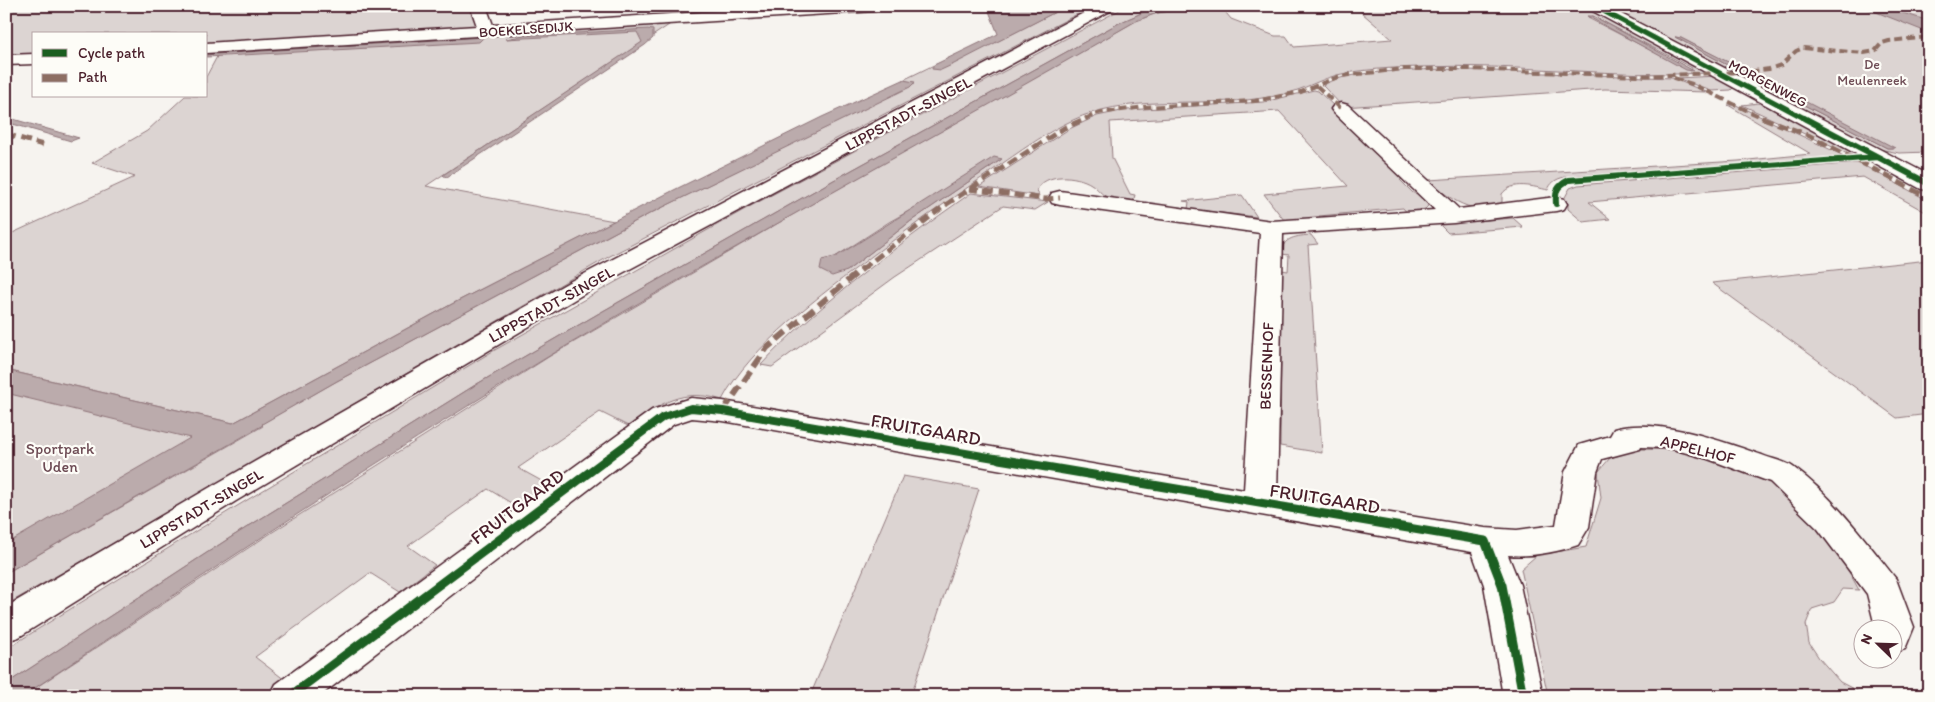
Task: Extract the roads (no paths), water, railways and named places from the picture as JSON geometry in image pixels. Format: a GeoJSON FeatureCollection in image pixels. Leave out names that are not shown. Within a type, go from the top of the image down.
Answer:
{"type":"FeatureCollection","features":[{"type":"Feature","properties":{"kind":"street"},"geometry":{"type":"LineString","coordinates":[[478,6],[487,31]]}},
{"type":"Feature","properties":{"kind":"street","name":"BOEKELSEDIJK"},"geometry":{"type":"LineString","coordinates":[[208,48],[875,6]]}},
{"type":"Feature","properties":{"kind":"street","name":"LIPPSTADT-SINGEL"},"geometry":{"type":"LineString","coordinates":[[6,626],[225,493],[578,287],[1109,6]]}},
{"type":"Feature","properties":{"kind":"street","name":"MORGENWEG"},"geometry":{"type":"LineString","coordinates":[[1594,6],[1929,184]]}},
{"type":"Feature","properties":{"kind":"street"},"geometry":{"type":"LineString","coordinates":[[6,60],[32,59]]}},
{"type":"Feature","properties":{"kind":"street"},"geometry":{"type":"LineString","coordinates":[[1341,109],[1454,216]]}},
{"type":"Feature","properties":{"kind":"street"},"geometry":{"type":"LineString","coordinates":[[1060,198],[1272,228],[1454,216],[1556,204]]}},
{"type":"Feature","properties":{"kind":"street","name":"BESSENHOF"},"geometry":{"type":"LineString","coordinates":[[1260,504],[1272,228]]}},
{"type":"Feature","properties":{"kind":"street","name":"FRUITGAARD"},"geometry":{"type":"LineString","coordinates":[[290,696],[663,417],[691,408],[733,412],[1260,504],[1485,541]]}},
{"type":"Feature","properties":{"kind":"street","name":"APPELHOF"},"geometry":{"type":"LineString","coordinates":[[1485,541],[1517,544],[1566,536],[1572,527],[1581,472],[1590,452],[1629,442],[1625,436],[1670,438],[1718,451],[1781,474],[1830,520],[1883,589],[1893,620]]}},
{"type":"Feature","properties":{"kind":"street"},"geometry":{"type":"LineString","coordinates":[[1485,541],[1502,586],[1523,696]]}},
{"type":"Feature","properties":{"kind":"park label","name":"De Meulenreek"},"geometry":{"type":"Point","coordinates":[1872,72]}},
{"type":"Feature","properties":{"kind":"park label","name":"Sportpark Uden"},"geometry":{"type":"Point","coordinates":[60,457]}}]}
